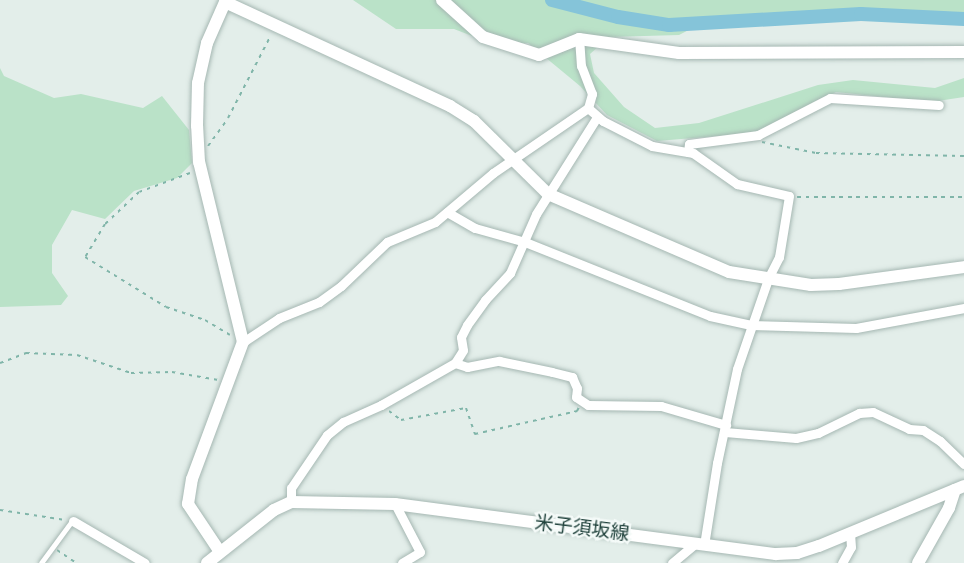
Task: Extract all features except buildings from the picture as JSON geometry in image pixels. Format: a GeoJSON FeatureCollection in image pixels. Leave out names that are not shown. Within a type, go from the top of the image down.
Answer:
{"type":"FeatureCollection","features":[{"type":"Feature","properties":{"kind":"street"},"geometry":{"type":"LineString","coordinates":[[442,0],[483,37],[539,55],[579,39],[679,53],[964,52]]}},
{"type":"Feature","properties":{"kind":"street"},"geometry":{"type":"LineString","coordinates":[[243,342],[200,163],[198,83],[207,43],[224,1],[450,106],[474,121],[548,194],[729,272],[811,285],[839,284],[964,267]]}},
{"type":"Feature","properties":{"kind":"street"},"geometry":{"type":"LineString","coordinates":[[220,552],[188,504],[192,479],[243,342],[279,318],[319,302],[341,286],[387,242],[435,222],[493,173],[588,108],[592,94],[590,82],[581,66],[579,39]]}},
{"type":"Feature","properties":{"kind":"street"},"geometry":{"type":"LineString","coordinates":[[688,152],[689,144],[758,135],[830,98],[939,105]]}},
{"type":"Feature","properties":{"kind":"street"},"geometry":{"type":"LineString","coordinates":[[588,108],[597,117],[652,146],[688,152],[737,184],[789,196],[779,257],[768,279],[737,369],[700,544],[672,563]]}},
{"type":"Feature","properties":{"kind":"street"},"geometry":{"type":"LineString","coordinates":[[208,563],[274,510],[290,502],[291,488],[327,435],[343,422],[381,405],[455,363],[463,350],[461,337],[467,325],[485,300],[510,274],[548,194],[597,117]]}},
{"type":"Feature","properties":{"kind":"street"},"geometry":{"type":"LineString","coordinates":[[447,212],[475,228],[525,242],[710,316],[751,325],[856,328],[964,308]]}},
{"type":"Feature","properties":{"kind":"street"},"geometry":{"type":"LineString","coordinates":[[455,363],[467,368],[499,360],[572,377],[577,388],[576,397],[581,403],[661,406],[725,428],[796,438],[818,433],[859,413],[873,412],[909,429],[923,430],[940,441],[964,464]]}},
{"type":"Feature","properties":{"kind":"street"},"geometry":{"type":"LineString","coordinates":[[918,563],[959,488]]}},
{"type":"Feature","properties":{"kind":"street","name":"米子須坂線"},"geometry":{"type":"LineString","coordinates":[[290,502],[395,504],[786,554],[807,550],[959,488]]}},
{"type":"Feature","properties":{"kind":"street"},"geometry":{"type":"LineString","coordinates":[[395,504],[420,552],[402,563]]}},
{"type":"Feature","properties":{"kind":"street"},"geometry":{"type":"LineString","coordinates":[[73,521],[145,563]]}},
{"type":"Feature","properties":{"kind":"street"},"geometry":{"type":"LineString","coordinates":[[842,563],[851,547],[850,533]]}},
{"type":"Feature","properties":{"kind":"lane"},"geometry":{"type":"LineString","coordinates":[[41,563],[73,521]]}},
{"type":"Feature","properties":{"kind":"path"},"geometry":{"type":"LineString","coordinates":[[243,342],[205,320],[166,307],[85,257],[105,224],[139,192],[200,163],[228,118],[276,25]]}},
{"type":"Feature","properties":{"kind":"path"},"geometry":{"type":"LineString","coordinates":[[748,136],[763,143],[816,153],[964,156]]}},
{"type":"Feature","properties":{"kind":"path"},"geometry":{"type":"LineString","coordinates":[[789,196],[964,197]]}},
{"type":"Feature","properties":{"kind":"path"},"geometry":{"type":"LineString","coordinates":[[0,363],[26,353],[77,355],[131,373],[172,372],[227,382]]}},
{"type":"Feature","properties":{"kind":"path"},"geometry":{"type":"LineString","coordinates":[[381,405],[401,420],[466,408],[475,434],[577,411],[581,403]]}},
{"type":"Feature","properties":{"kind":"path"},"geometry":{"type":"LineString","coordinates":[[0,510],[73,521]]}},
{"type":"Feature","properties":{"kind":"path"},"geometry":{"type":"LineString","coordinates":[[54,547],[76,563]]}},
{"type":"Feature","properties":{"kind":"green space"},"geometry":{"type":"Polygon","coordinates":[[[353,0],[964,0],[964,14],[716,16],[679,35],[609,37],[590,54],[594,73],[624,107],[655,128],[699,123],[818,85],[853,80],[935,88],[964,78],[964,97],[931,102],[836,92],[754,133],[657,141],[607,115],[580,86],[528,43],[493,44],[454,29],[396,29],[353,0]]]}},
{"type":"Feature","properties":{"kind":"green space"},"geometry":{"type":"Polygon","coordinates":[[[0,68],[4,76],[54,98],[81,94],[143,108],[162,96],[189,130],[192,163],[177,178],[134,191],[105,219],[72,210],[52,245],[52,273],[68,296],[61,305],[0,307],[0,68]]]}},
{"type":"Feature","properties":{"kind":"waterway"},"geometry":{"type":"LineString","coordinates":[[552,0],[618,17],[669,25],[861,14],[964,19]]}}]}
